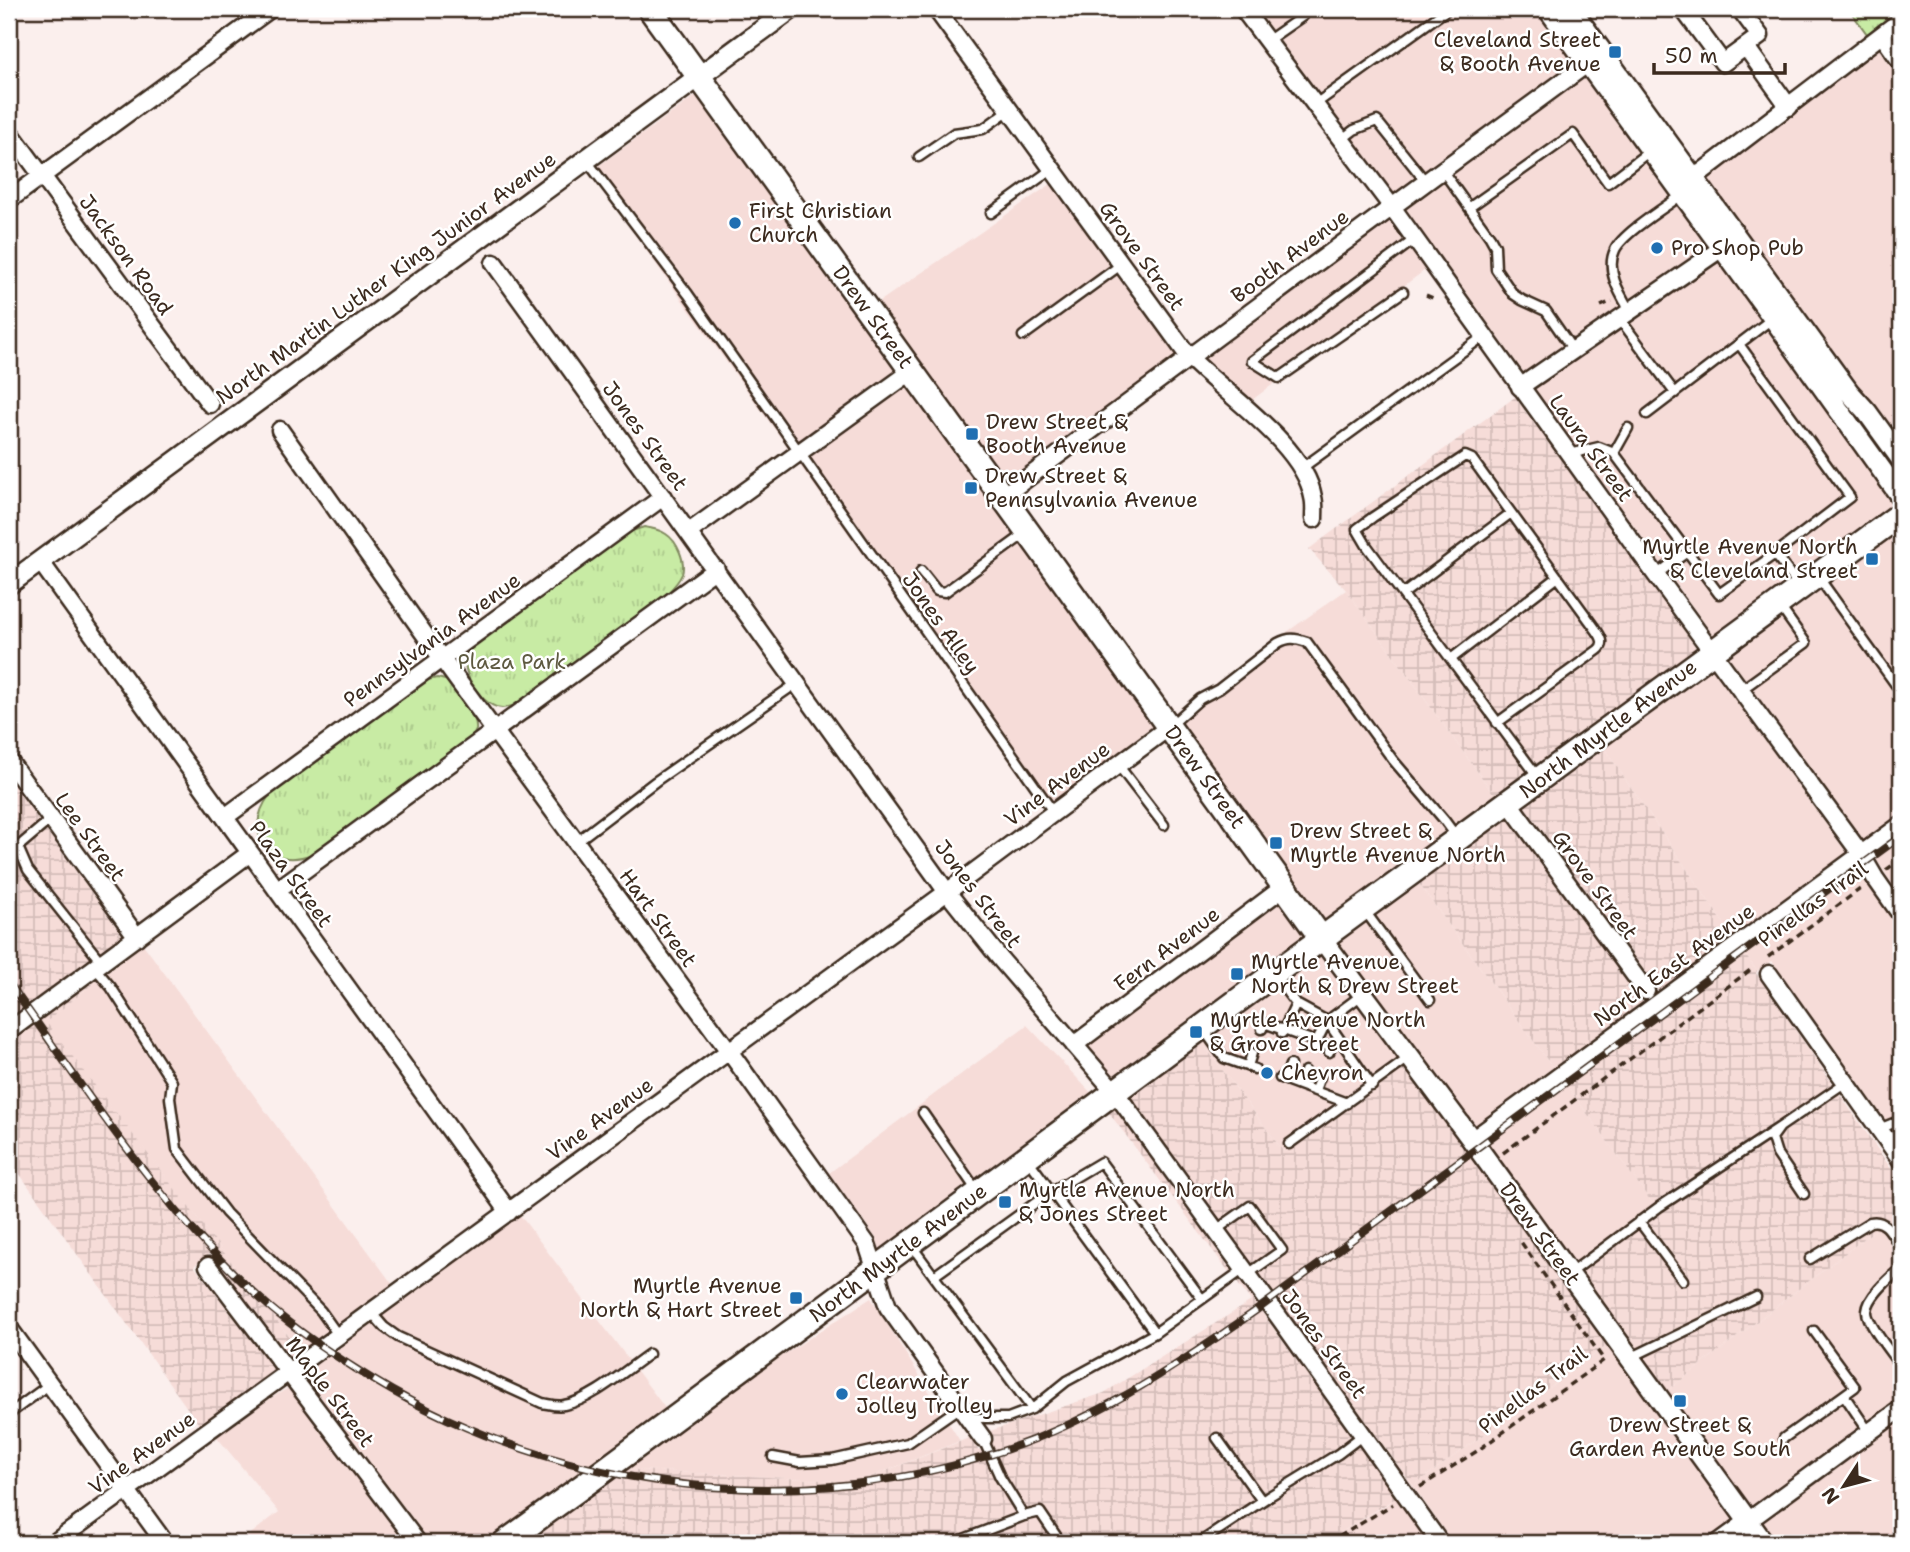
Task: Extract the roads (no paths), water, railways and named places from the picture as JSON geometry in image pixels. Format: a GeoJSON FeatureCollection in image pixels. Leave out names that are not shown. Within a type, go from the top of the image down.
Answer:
{"type":"FeatureCollection","features":[{"type":"Feature","properties":{"kind":"main road","name":"Drew Street"},"geometry":{"type":"LineString","coordinates":[[649,9],[1322,939]]}},
{"type":"Feature","properties":{"kind":"main road","name":"North Myrtle Avenue"},"geometry":{"type":"LineString","coordinates":[[503,1543],[1901,514]]}},
{"type":"Feature","properties":{"kind":"street"},"geometry":{"type":"LineString","coordinates":[[9,200],[270,9]]}},
{"type":"Feature","properties":{"kind":"street","name":"North Martin Luther King Junior Avenue"},"geometry":{"type":"LineString","coordinates":[[9,584],[791,9]]}},
{"type":"Feature","properties":{"kind":"street","name":"Grove Street"},"geometry":{"type":"LineString","coordinates":[[936,9],[1189,357],[1268,426],[1302,468],[1313,496],[1314,519]]}},
{"type":"Feature","properties":{"kind":"street","name":"Laura Street"},"geometry":{"type":"LineString","coordinates":[[1243,9],[1392,207],[1861,854],[1901,915]]}},
{"type":"Feature","properties":{"kind":"street"},"geometry":{"type":"LineString","coordinates":[[1548,9],[1595,58],[1685,187],[1722,248],[1901,497]]}},
{"type":"Feature","properties":{"kind":"street"},"geometry":{"type":"LineString","coordinates":[[1571,9],[1595,58],[1651,150],[1685,187],[1901,458]]}},
{"type":"Feature","properties":{"kind":"street"},"geometry":{"type":"LineString","coordinates":[[1683,9],[1723,63],[1760,36],[1741,9]]}},
{"type":"Feature","properties":{"kind":"street"},"geometry":{"type":"LineString","coordinates":[[1685,187],[1901,20]]}},
{"type":"Feature","properties":{"kind":"street"},"geometry":{"type":"LineString","coordinates":[[1882,35],[1901,62]]}},
{"type":"Feature","properties":{"kind":"street"},"geometry":{"type":"LineString","coordinates":[[1746,47],[1789,107]]}},
{"type":"Feature","properties":{"kind":"street","name":"Booth Avenue"},"geometry":{"type":"LineString","coordinates":[[1003,495],[1595,58]]}},
{"type":"Feature","properties":{"kind":"street","name":"Jackson Road"},"geometry":{"type":"LineString","coordinates":[[9,131],[210,404]]}},
{"type":"Feature","properties":{"kind":"street"},"geometry":{"type":"LineString","coordinates":[[1520,387],[1722,248]]}},
{"type":"Feature","properties":{"kind":"street","name":"Jones Street"},"geometry":{"type":"LineString","coordinates":[[494,263],[947,892],[1002,961],[1115,1092],[1440,1543]]}},
{"type":"Feature","properties":{"kind":"street"},"geometry":{"type":"LineString","coordinates":[[689,532],[912,371]]}},
{"type":"Feature","properties":{"kind":"street","name":"Hart Street"},"geometry":{"type":"LineString","coordinates":[[280,430],[442,659],[867,1244],[888,1307],[983,1439]]}},
{"type":"Feature","properties":{"kind":"street","name":"Pennsylvania Avenue"},"geometry":{"type":"LineString","coordinates":[[225,817],[663,497]]}},
{"type":"Feature","properties":{"kind":"street","name":"Plaza Street"},"geometry":{"type":"LineString","coordinates":[[40,561],[509,1212]]}},
{"type":"Feature","properties":{"kind":"street"},"geometry":{"type":"LineString","coordinates":[[277,890],[716,569]]}},
{"type":"Feature","properties":{"kind":"street","name":"Vine Avenue"},"geometry":{"type":"LineString","coordinates":[[54,1543],[1169,727]]}},
{"type":"Feature","properties":{"kind":"street","name":"Lee Street"},"geometry":{"type":"LineString","coordinates":[[9,761],[137,937]]}},
{"type":"Feature","properties":{"kind":"street","name":"Grove Street"},"geometry":{"type":"LineString","coordinates":[[1509,803],[1646,991]]}},
{"type":"Feature","properties":{"kind":"street","name":"North East Avenue"},"geometry":{"type":"LineString","coordinates":[[1472,1140],[1901,825]]}},
{"type":"Feature","properties":{"kind":"street"},"geometry":{"type":"LineString","coordinates":[[9,1031],[250,853]]}},
{"type":"Feature","properties":{"kind":"street","name":"Fern Avenue"},"geometry":{"type":"LineString","coordinates":[[1074,1045],[1284,887]]}},
{"type":"Feature","properties":{"kind":"street","name":"Drew Street"},"geometry":{"type":"LineString","coordinates":[[1322,939],[1472,1140],[1764,1543]]}},
{"type":"Feature","properties":{"kind":"street"},"geometry":{"type":"LineString","coordinates":[[1764,965],[1901,1160]]}},
{"type":"Feature","properties":{"kind":"street","name":"Maple Street"},"geometry":{"type":"LineString","coordinates":[[208,1266],[418,1543]]}},
{"type":"Feature","properties":{"kind":"street"},"geometry":{"type":"LineString","coordinates":[[9,1328],[165,1543]]}},
{"type":"Feature","properties":{"kind":"street"},"geometry":{"type":"LineString","coordinates":[[1718,1543],[1901,1409]]}},
{"type":"Feature","properties":{"kind":"lane"},"geometry":{"type":"LineString","coordinates":[[1267,41],[1303,16],[1298,9]]}},
{"type":"Feature","properties":{"kind":"lane"},"geometry":{"type":"LineString","coordinates":[[1314,105],[1448,9]]}},
{"type":"Feature","properties":{"kind":"lane"},"geometry":{"type":"LineString","coordinates":[[919,158],[954,133],[983,129],[1009,110]]}},
{"type":"Feature","properties":{"kind":"lane"},"geometry":{"type":"LineString","coordinates":[[1341,140],[1354,130],[1377,121],[1426,182]]}},
{"type":"Feature","properties":{"kind":"lane"},"geometry":{"type":"LineString","coordinates":[[1470,207],[1573,134],[1608,183],[1651,150]]}},
{"type":"Feature","properties":{"kind":"lane","name":"Jones Alley"},"geometry":{"type":"LineString","coordinates":[[586,160],[688,293],[1054,813]]}},
{"type":"Feature","properties":{"kind":"lane"},"geometry":{"type":"LineString","coordinates":[[991,213],[1052,169]]}},
{"type":"Feature","properties":{"kind":"lane"},"geometry":{"type":"LineString","coordinates":[[1441,170],[1493,242],[1496,270],[1513,294],[1546,311],[1573,350]]}},
{"type":"Feature","properties":{"kind":"lane"},"geometry":{"type":"LineString","coordinates":[[1675,393],[1625,314],[1613,275],[1613,251],[1685,187]]}},
{"type":"Feature","properties":{"kind":"lane"},"geometry":{"type":"LineString","coordinates":[[1403,292],[1279,378],[1252,361],[1415,239]]}},
{"type":"Feature","properties":{"kind":"lane"},"geometry":{"type":"LineString","coordinates":[[1023,336],[1122,264]]}},
{"type":"Feature","properties":{"kind":"lane"},"geometry":{"type":"LineString","coordinates":[[1647,414],[1773,318]]}},
{"type":"Feature","properties":{"kind":"lane"},"geometry":{"type":"LineString","coordinates":[[1302,468],[1484,336]]}},
{"type":"Feature","properties":{"kind":"lane"},"geometry":{"type":"LineString","coordinates":[[1569,454],[1599,447],[1614,453],[1719,594],[1850,496],[1739,344]]}},
{"type":"Feature","properties":{"kind":"lane"},"geometry":{"type":"LineString","coordinates":[[1614,453],[1629,428]]}},
{"type":"Feature","properties":{"kind":"lane"},"geometry":{"type":"LineString","coordinates":[[1497,723],[1602,647],[1602,640],[1472,459],[1465,456],[1357,529],[1367,546],[1497,723],[1540,780]]}},
{"type":"Feature","properties":{"kind":"lane"},"geometry":{"type":"LineString","coordinates":[[1403,594],[1510,513]]}},
{"type":"Feature","properties":{"kind":"lane"},"geometry":{"type":"LineString","coordinates":[[921,571],[937,591],[945,592],[1028,531]]}},
{"type":"Feature","properties":{"kind":"lane"},"geometry":{"type":"LineString","coordinates":[[1657,575],[1687,552]]}},
{"type":"Feature","properties":{"kind":"lane"},"geometry":{"type":"LineString","coordinates":[[1775,554],[1809,582],[1896,685],[1901,682]]}},
{"type":"Feature","properties":{"kind":"lane"},"geometry":{"type":"LineString","coordinates":[[1451,659],[1558,578]]}},
{"type":"Feature","properties":{"kind":"lane"},"geometry":{"type":"LineString","coordinates":[[1741,690],[1806,643],[1778,604]]}},
{"type":"Feature","properties":{"kind":"lane"},"geometry":{"type":"LineString","coordinates":[[1169,727],[1200,699],[1219,689],[1278,643],[1294,638],[1307,642],[1393,760],[1458,839]]}},
{"type":"Feature","properties":{"kind":"lane"},"geometry":{"type":"LineString","coordinates":[[576,842],[797,682]]}},
{"type":"Feature","properties":{"kind":"lane"},"geometry":{"type":"LineString","coordinates":[[1118,765],[1164,825]]}},
{"type":"Feature","properties":{"kind":"lane"},"geometry":{"type":"LineString","coordinates":[[51,819],[18,847],[28,870],[98,965],[172,1082],[170,1098],[177,1149],[226,1213],[321,1311],[338,1335]]}},
{"type":"Feature","properties":{"kind":"lane"},"geometry":{"type":"LineString","coordinates":[[1363,909],[1430,1000]]}},
{"type":"Feature","properties":{"kind":"lane"},"geometry":{"type":"LineString","coordinates":[[1273,975],[1296,1004],[1326,1020],[1372,1086]]}},
{"type":"Feature","properties":{"kind":"lane"},"geometry":{"type":"LineString","coordinates":[[1315,1045],[1326,1020],[1363,994]]}},
{"type":"Feature","properties":{"kind":"lane"},"geometry":{"type":"LineString","coordinates":[[1282,1033],[1296,1004]]}},
{"type":"Feature","properties":{"kind":"lane"},"geometry":{"type":"LineString","coordinates":[[1262,1029],[1264,1023],[1315,1045],[1331,1047],[1329,1052]]}},
{"type":"Feature","properties":{"kind":"lane"},"geometry":{"type":"LineString","coordinates":[[1202,1027],[1224,1058],[1251,1068],[1252,1053]]}},
{"type":"Feature","properties":{"kind":"lane"},"geometry":{"type":"LineString","coordinates":[[1289,1144],[1410,1057]]}},
{"type":"Feature","properties":{"kind":"lane"},"geometry":{"type":"LineString","coordinates":[[1290,1065],[1282,1078],[1347,1103]]}},
{"type":"Feature","properties":{"kind":"lane"},"geometry":{"type":"LineString","coordinates":[[1301,1085],[1305,1071]]}},
{"type":"Feature","properties":{"kind":"lane"},"geometry":{"type":"LineString","coordinates":[[1315,1090],[1320,1077]]}},
{"type":"Feature","properties":{"kind":"lane"},"geometry":{"type":"LineString","coordinates":[[1569,1274],[1639,1221],[1846,1082]]}},
{"type":"Feature","properties":{"kind":"lane"},"geometry":{"type":"LineString","coordinates":[[923,1113],[979,1193]]}},
{"type":"Feature","properties":{"kind":"lane"},"geometry":{"type":"LineString","coordinates":[[1879,1129],[1901,1120]]}},
{"type":"Feature","properties":{"kind":"lane"},"geometry":{"type":"LineString","coordinates":[[1780,1127],[1772,1138],[1777,1154],[1804,1194]]}},
{"type":"Feature","properties":{"kind":"lane"},"geometry":{"type":"LineString","coordinates":[[1027,1157],[1155,1333]]}},
{"type":"Feature","properties":{"kind":"lane"},"geometry":{"type":"LineString","coordinates":[[934,1276],[1052,1191],[1101,1162],[1202,1299]]}},
{"type":"Feature","properties":{"kind":"lane"},"geometry":{"type":"LineString","coordinates":[[773,1457],[800,1462],[832,1460],[908,1443],[964,1412],[1008,1418],[1032,1409],[1068,1381],[1155,1333],[1202,1299],[1282,1250],[1250,1206],[1216,1230]]}},
{"type":"Feature","properties":{"kind":"lane"},"geometry":{"type":"LineString","coordinates":[[1810,1259],[1870,1222],[1878,1220],[1885,1223],[1901,1250]]}},
{"type":"Feature","properties":{"kind":"lane"},"geometry":{"type":"LineString","coordinates":[[1639,1221],[1683,1280]]}},
{"type":"Feature","properties":{"kind":"lane"},"geometry":{"type":"LineString","coordinates":[[910,1244],[1032,1409]]}},
{"type":"Feature","properties":{"kind":"lane"},"geometry":{"type":"LineString","coordinates":[[1901,1268],[1870,1301],[1866,1312],[1901,1367]]}},
{"type":"Feature","properties":{"kind":"lane"},"geometry":{"type":"LineString","coordinates":[[1630,1358],[1756,1297]]}},
{"type":"Feature","properties":{"kind":"lane"},"geometry":{"type":"LineString","coordinates":[[370,1312],[384,1328],[398,1337],[542,1403],[560,1406],[575,1403],[596,1391],[649,1354]]}},
{"type":"Feature","properties":{"kind":"lane"},"geometry":{"type":"LineString","coordinates":[[1784,1438],[1855,1387],[1814,1331]]}},
{"type":"Feature","properties":{"kind":"lane"},"geometry":{"type":"LineString","coordinates":[[9,1414],[50,1384]]}},
{"type":"Feature","properties":{"kind":"lane"},"geometry":{"type":"LineString","coordinates":[[1843,1395],[1869,1432]]}},
{"type":"Feature","properties":{"kind":"lane"},"geometry":{"type":"LineString","coordinates":[[1199,1543],[1338,1454],[1363,1434]]}},
{"type":"Feature","properties":{"kind":"lane"},"geometry":{"type":"LineString","coordinates":[[1217,1438],[1262,1501]]}},
{"type":"Feature","properties":{"kind":"lane"},"geometry":{"type":"LineString","coordinates":[[983,1439],[1000,1477],[1024,1516]]}},
{"type":"Feature","properties":{"kind":"lane"},"geometry":{"type":"LineString","coordinates":[[953,1543],[1040,1512],[1061,1543]]}},
{"type":"Feature","properties":{"kind":"railway"},"geometry":{"type":"LineString","coordinates":[[9,983],[99,1111],[197,1235],[271,1308],[356,1369],[428,1410],[504,1442],[584,1467],[665,1482],[747,1489],[830,1486],[912,1475],[993,1454],[1097,1411],[1161,1374],[1254,1312],[1901,836]]}},
{"type":"Feature","properties":{"kind":"place","name":"Cleveland Street & Booth Avenue"},"geometry":{"type":"Point","coordinates":[1615,52]}},
{"type":"Feature","properties":{"kind":"place","name":"First Christian Church"},"geometry":{"type":"Point","coordinates":[735,223]}},
{"type":"Feature","properties":{"kind":"place","name":"Pro Shop Pub"},"geometry":{"type":"Point","coordinates":[1657,248]}},
{"type":"Feature","properties":{"kind":"place","name":"Drew Street & Booth Avenue"},"geometry":{"type":"Point","coordinates":[972,434]}},
{"type":"Feature","properties":{"kind":"place","name":"Drew Street & Pennsylvania Avenue"},"geometry":{"type":"Point","coordinates":[971,488]}},
{"type":"Feature","properties":{"kind":"place","name":"Myrtle Avenue North & Cleveland Street"},"geometry":{"type":"Point","coordinates":[1872,559]}},
{"type":"Feature","properties":{"kind":"place","name":"Drew Street & Myrtle Avenue North"},"geometry":{"type":"Point","coordinates":[1276,843]}},
{"type":"Feature","properties":{"kind":"place","name":"Myrtle Avenue North & Drew Street"},"geometry":{"type":"Point","coordinates":[1237,974]}},
{"type":"Feature","properties":{"kind":"place","name":"Myrtle Avenue North & Grove Street"},"geometry":{"type":"Point","coordinates":[1196,1032]}},
{"type":"Feature","properties":{"kind":"place","name":"Chevron"},"geometry":{"type":"Point","coordinates":[1267,1073]}},
{"type":"Feature","properties":{"kind":"place","name":"Myrtle Avenue North & Jones Street"},"geometry":{"type":"Point","coordinates":[1005,1202]}},
{"type":"Feature","properties":{"kind":"place","name":"Myrtle Avenue North & Hart Street"},"geometry":{"type":"Point","coordinates":[796,1298]}},
{"type":"Feature","properties":{"kind":"place","name":"Clearwater Jolley Trolley"},"geometry":{"type":"Point","coordinates":[842,1394]}},
{"type":"Feature","properties":{"kind":"place","name":"Drew Street & Garden Avenue South"},"geometry":{"type":"Point","coordinates":[1680,1401]}},
{"type":"Feature","properties":{"kind":"park label","name":"Plaza Park"},"geometry":{"type":"Point","coordinates":[512,662]}}]}
